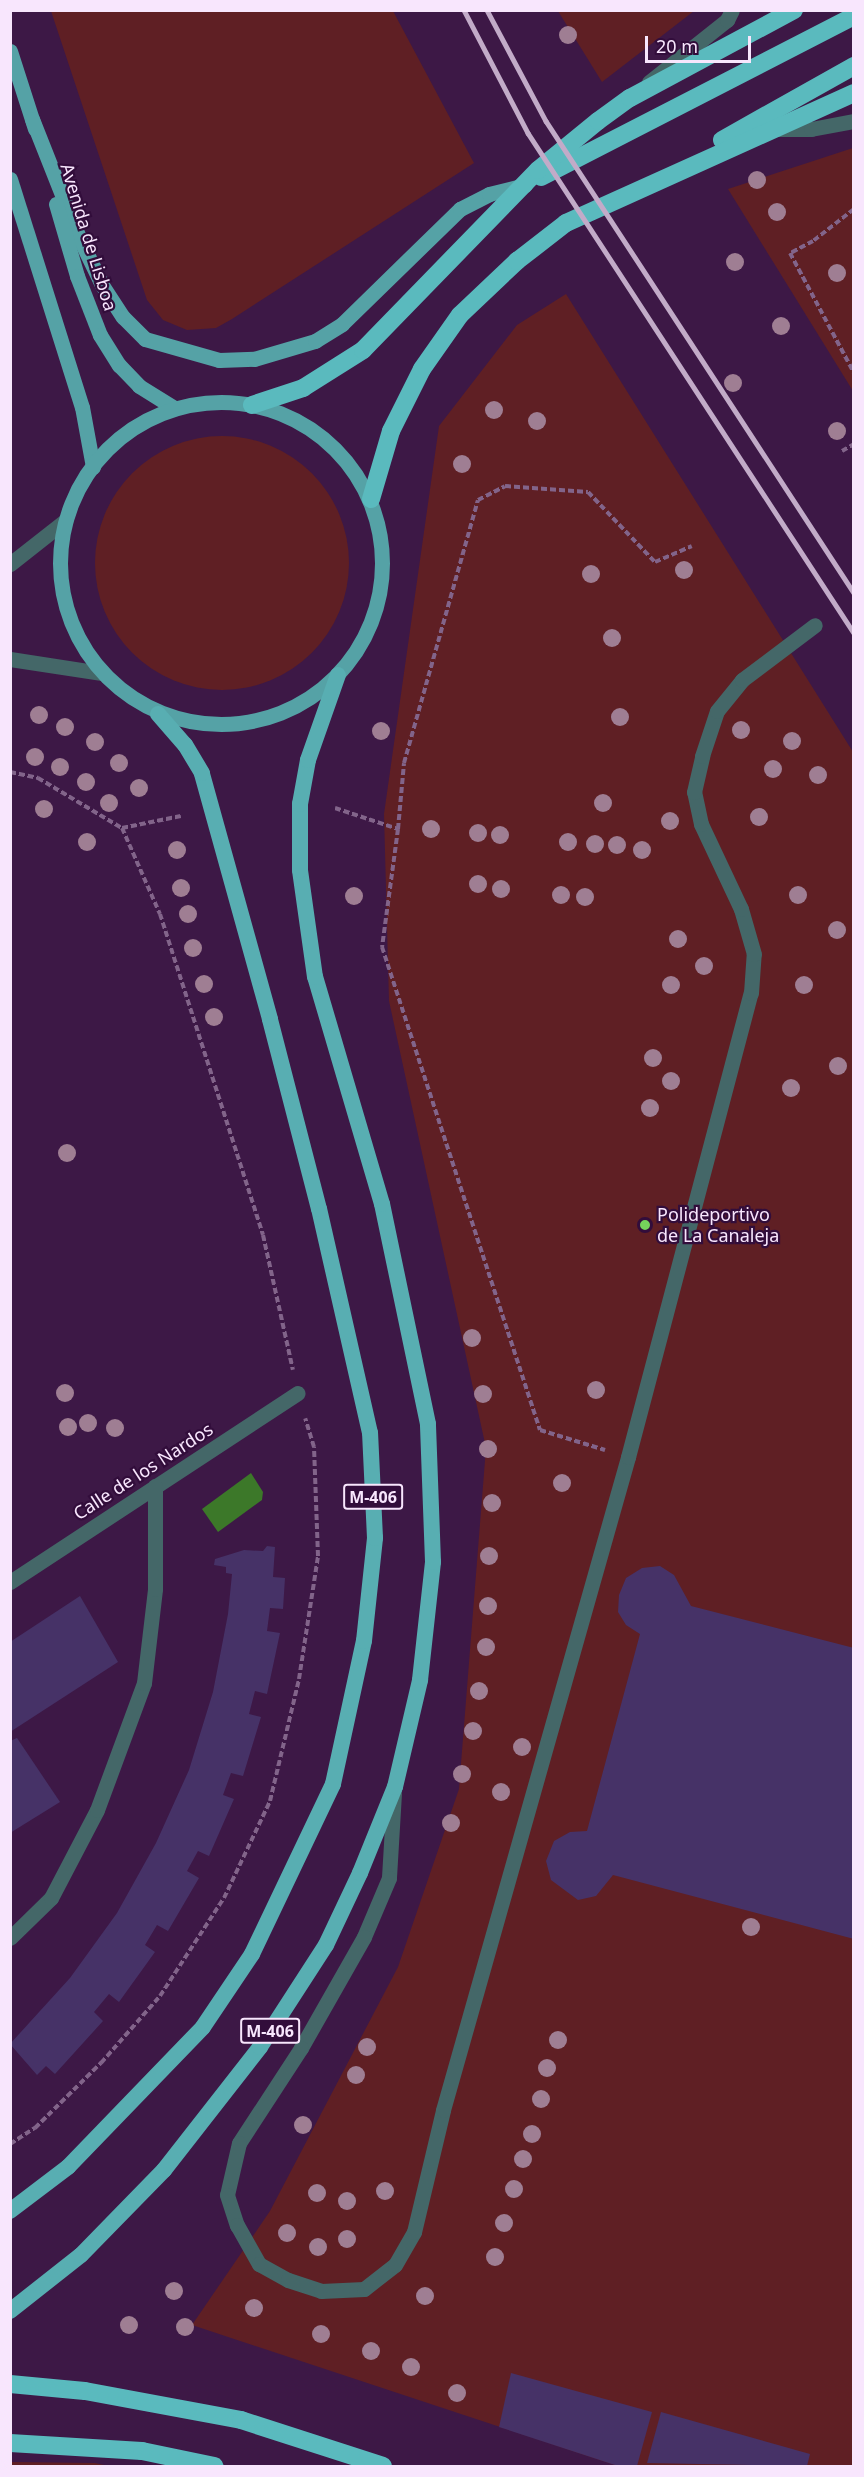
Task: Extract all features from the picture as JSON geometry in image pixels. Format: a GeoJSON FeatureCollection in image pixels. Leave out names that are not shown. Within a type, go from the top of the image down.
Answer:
{"type":"FeatureCollection","features":[{"type":"Feature","properties":{"kind":"highway"},"geometry":{"type":"LineString","coordinates":[[252,405],[303,388],[363,350],[456,251],[574,138],[630,98],[794,10]]}},
{"type":"Feature","properties":{"kind":"highway"},"geometry":{"type":"LineString","coordinates":[[528,184],[854,16]]}},
{"type":"Feature","properties":{"kind":"highway"},"geometry":{"type":"LineString","coordinates":[[656,179],[854,66]]}},
{"type":"Feature","properties":{"kind":"highway"},"geometry":{"type":"LineString","coordinates":[[371,499],[391,431],[422,369],[460,315],[517,261],[566,223],[656,179],[854,93]]}},
{"type":"Feature","properties":{"kind":"highway","name":"M-406"},"geometry":{"type":"LineString","coordinates":[[10,2311],[81,2255],[164,2170],[260,2047],[326,1944],[360,1873],[394,1787],[420,1680],[433,1562],[428,1424],[382,1204],[315,977],[300,870],[300,804],[308,760],[338,675]]}},
{"type":"Feature","properties":{"kind":"highway","name":"M-406"},"geometry":{"type":"LineString","coordinates":[[10,2211],[68,2167],[203,2027],[252,1954],[333,1784],[364,1641],[375,1538],[370,1433],[322,1220],[270,1019],[201,773],[185,745],[158,714]]}},
{"type":"Feature","properties":{"kind":"highway"},"geometry":{"type":"LineString","coordinates":[[10,2384],[85,2391],[241,2420],[383,2466]]}},
{"type":"Feature","properties":{"kind":"highway"},"geometry":{"type":"LineString","coordinates":[[10,2443],[142,2451],[214,2466]]}},
{"type":"Feature","properties":{"kind":"main road","name":"Avenida de Lisboa"},"geometry":{"type":"LineString","coordinates":[[10,51],[32,119],[76,276],[100,335],[119,365],[139,386],[173,407]]}},
{"type":"Feature","properties":{"kind":"main road"},"geometry":{"type":"LineString","coordinates":[[32,119],[78,235],[102,285],[123,317],[146,339],[219,360],[254,359],[315,341],[342,324],[460,209],[489,194],[528,184]]}},
{"type":"Feature","properties":{"kind":"main road"},"geometry":{"type":"LineString","coordinates":[[10,179],[82,406],[93,466]]}},
{"type":"Feature","properties":{"kind":"main road"},"geometry":{"type":"LineString","coordinates":[[222,402],[252,405],[299,421],[342,453],[371,499],[383,561],[381,587],[360,650],[338,675],[271,717],[238,723],[196,722],[158,714],[102,673],[85,651],[70,618],[63,586],[61,556],[66,520],[78,489],[93,466],[120,435],[173,407],[222,402]]}},
{"type":"Feature","properties":{"kind":"street"},"geometry":{"type":"LineString","coordinates":[[630,98],[727,20],[732,10]]}},
{"type":"Feature","properties":{"kind":"street"},"geometry":{"type":"LineString","coordinates":[[770,129],[811,129],[854,121]]}},
{"type":"Feature","properties":{"kind":"street"},"geometry":{"type":"LineString","coordinates":[[10,564],[66,520]]}},
{"type":"Feature","properties":{"kind":"street"},"geometry":{"type":"LineString","coordinates":[[394,1787],[393,1840],[385,1888],[364,1938],[301,2048],[239,2143],[227,2195],[237,2225],[259,2264],[288,2280],[321,2291],[364,2289],[395,2265],[414,2232],[443,2110],[628,1457],[751,993],[754,954],[741,909],[701,824],[694,792],[702,756],[717,711],[742,680],[815,625]]}},
{"type":"Feature","properties":{"kind":"street"},"geometry":{"type":"LineString","coordinates":[[10,659],[102,673]]}},
{"type":"Feature","properties":{"kind":"street","name":"Calle de los Nardos"},"geometry":{"type":"LineString","coordinates":[[10,1582],[298,1393]]}},
{"type":"Feature","properties":{"kind":"street"},"geometry":{"type":"LineString","coordinates":[[10,1938],[51,1898],[97,1810],[144,1683],[155,1589],[155,1486]]}},
{"type":"Feature","properties":{"kind":"path"},"geometry":{"type":"LineString","coordinates":[[854,209],[790,254],[854,372]]}},
{"type":"Feature","properties":{"kind":"path"},"geometry":{"type":"LineString","coordinates":[[842,451],[854,444]]}},
{"type":"Feature","properties":{"kind":"path"},"geometry":{"type":"LineString","coordinates":[[628,1457],[540,1430],[382,947],[398,829],[404,763],[478,500],[506,486],[588,492],[655,562],[692,546]]}},
{"type":"Feature","properties":{"kind":"path"},"geometry":{"type":"LineString","coordinates":[[336,808],[398,829]]}},
{"type":"Feature","properties":{"kind":"path"},"geometry":{"type":"LineString","coordinates":[[122,828],[181,816]]}},
{"type":"Feature","properties":{"kind":"shaded area"},"geometry":{"type":"Polygon","coordinates":[[[51,11],[393,11],[474,163],[232,319],[216,328],[187,330],[163,320],[147,300],[51,11]]]}},
{"type":"Feature","properties":{"kind":"shaded area"},"geometry":{"type":"Polygon","coordinates":[[[558,11],[694,11],[602,82],[558,11]]]}},
{"type":"Feature","properties":{"kind":"shaded area"},"geometry":{"type":"Polygon","coordinates":[[[854,148],[853,391],[728,189],[854,148]]]}},
{"type":"Feature","properties":{"kind":"shaded area","name":"Polideportivo de La Canaleja"},"geometry":{"type":"Polygon","coordinates":[[[566,294],[853,752],[853,2466],[618,2466],[192,2325],[270,2211],[398,1967],[459,1789],[486,1448],[389,1001],[384,814],[439,426],[517,325],[566,294]]]}},
{"type":"Feature","properties":{"kind":"shaded area"},"geometry":{"type":"Polygon","coordinates":[[[210,436],[234,436],[271,445],[293,457],[312,473],[328,492],[340,514],[347,538],[349,563],[347,588],[340,612],[328,634],[312,653],[293,669],[271,681],[234,690],[210,690],[173,681],[151,669],[124,644],[104,612],[100,600],[95,575],[95,551],[104,514],[116,492],[141,465],[173,445],[185,441],[210,436]]]}},
{"type":"Feature","properties":{"kind":"shaded area"},"geometry":{"type":"Polygon","coordinates":[[[251,1473],[263,1492],[262,1500],[218,1532],[202,1509],[251,1473]]]}},
{"type":"Feature","properties":{"kind":"shaded area"},"geometry":{"type":"Polygon","coordinates":[[[11,2462],[95,2463],[109,2466],[11,2466],[11,2462]]]}},
{"type":"Feature","properties":{"kind":"building"},"geometry":{"type":"Polygon","coordinates":[[[267,1546],[275,1547],[273,1577],[285,1578],[283,1609],[270,1608],[267,1631],[280,1633],[267,1694],[255,1691],[249,1714],[261,1717],[243,1776],[231,1773],[223,1795],[234,1799],[209,1856],[198,1851],[187,1871],[199,1878],[168,1931],[157,1925],[145,1945],[155,1952],[119,2002],[109,1994],[94,2012],[103,2021],[55,2074],[46,2066],[37,2075],[10,2044],[70,1978],[117,1913],[156,1843],[189,1770],[213,1692],[228,1614],[232,1574],[226,1573],[226,1567],[214,1565],[215,1559],[244,1550],[263,1551],[267,1546]]]}},
{"type":"Feature","properties":{"kind":"building"},"geometry":{"type":"Polygon","coordinates":[[[660,1566],[674,1575],[691,1606],[854,1648],[854,1939],[613,1875],[596,1896],[578,1900],[551,1880],[546,1861],[554,1841],[570,1832],[587,1831],[640,1634],[626,1625],[618,1612],[619,1595],[626,1578],[642,1568],[660,1566]]]}},
{"type":"Feature","properties":{"kind":"building"},"geometry":{"type":"Polygon","coordinates":[[[80,1596],[118,1662],[10,1732],[10,1642],[80,1596]]]}},
{"type":"Feature","properties":{"kind":"building"},"geometry":{"type":"Polygon","coordinates":[[[17,1738],[60,1802],[10,1833],[10,1741],[17,1738]]]}},
{"type":"Feature","properties":{"kind":"building"},"geometry":{"type":"Polygon","coordinates":[[[511,2373],[652,2412],[637,2466],[618,2466],[499,2427],[511,2373]]]}},
{"type":"Feature","properties":{"kind":"building"},"geometry":{"type":"Polygon","coordinates":[[[661,2412],[810,2454],[807,2466],[647,2463],[661,2412]]]}},
{"type":"Feature","properties":{"kind":"railway"},"geometry":{"type":"LineString","coordinates":[[464,10],[528,133],[854,633]]}},
{"type":"Feature","properties":{"kind":"railway"},"geometry":{"type":"LineString","coordinates":[[487,10],[546,121],[854,593]]}},
{"type":"Feature","properties":{"kind":"place","name":"Polideportivo de La Canaleja"},"geometry":{"type":"Point","coordinates":[645,1225]}}]}
